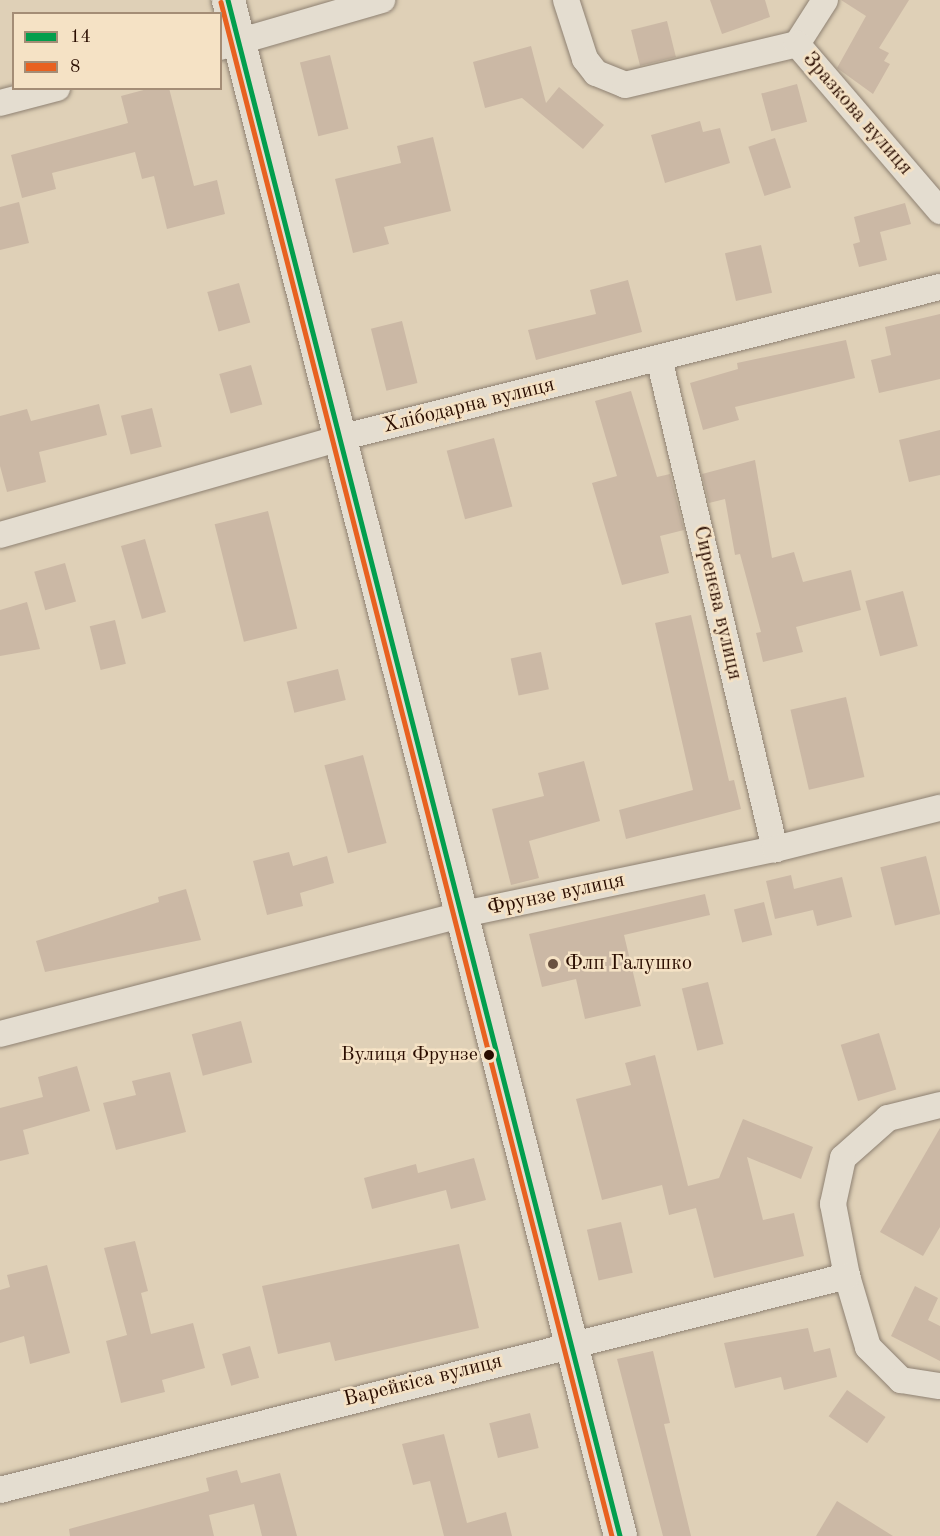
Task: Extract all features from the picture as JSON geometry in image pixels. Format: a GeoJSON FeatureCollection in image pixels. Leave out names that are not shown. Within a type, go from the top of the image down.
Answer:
{"type":"FeatureCollection","features":[{"type":"Feature","properties":{"kind":"main road"},"geometry":{"type":"LineString","coordinates":[[228,0],[229,45],[340,438],[620,1536]]}},
{"type":"Feature","properties":{"kind":"street"},"geometry":{"type":"LineString","coordinates":[[229,45],[382,0]]}},
{"type":"Feature","properties":{"kind":"street"},"geometry":{"type":"LineString","coordinates":[[566,0],[585,59],[596,73],[625,85],[797,44],[825,0]]}},
{"type":"Feature","properties":{"kind":"street","name":"Зразкова вулиця"},"geometry":{"type":"LineString","coordinates":[[797,44],[940,211]]}},
{"type":"Feature","properties":{"kind":"street"},"geometry":{"type":"LineString","coordinates":[[0,103],[49,90]]}},
{"type":"Feature","properties":{"kind":"street","name":"Хлібодарна вулиця"},"geometry":{"type":"LineString","coordinates":[[0,535],[340,438],[940,287]]}},
{"type":"Feature","properties":{"kind":"street","name":"Сиренєва вулиця"},"geometry":{"type":"LineString","coordinates":[[659,358],[776,849]]}},
{"type":"Feature","properties":{"kind":"street","name":"Фрунзе вулиця"},"geometry":{"type":"LineString","coordinates":[[0,1034],[463,914],[776,849],[940,808]]}},
{"type":"Feature","properties":{"kind":"street"},"geometry":{"type":"LineString","coordinates":[[940,1105],[888,1118],[843,1158],[833,1204],[847,1276],[868,1347],[901,1380],[940,1386]]}},
{"type":"Feature","properties":{"kind":"street","name":"Варейкіса вулиця"},"geometry":{"type":"LineString","coordinates":[[0,1490],[570,1342],[847,1276]]}},
{"type":"Feature","properties":{"kind":"building"},"geometry":{"type":"Polygon","coordinates":[[[710,0],[765,0],[770,17],[722,34],[710,0]]]}},
{"type":"Feature","properties":{"kind":"building"},"geometry":{"type":"Polygon","coordinates":[[[841,0],[909,0],[879,48],[889,53],[884,61],[890,64],[873,94],[837,68],[866,16],[841,0]]]}},
{"type":"Feature","properties":{"kind":"building"},"geometry":{"type":"Polygon","coordinates":[[[667,21],[676,57],[640,66],[631,30],[667,21]]]}},
{"type":"Feature","properties":{"kind":"building"},"geometry":{"type":"Polygon","coordinates":[[[531,46],[546,103],[559,87],[604,125],[583,149],[522,98],[485,108],[473,62],[531,46]]]}},
{"type":"Feature","properties":{"kind":"building"},"geometry":{"type":"Polygon","coordinates":[[[330,55],[348,129],[318,136],[300,62],[330,55]]]}},
{"type":"Feature","properties":{"kind":"building"},"geometry":{"type":"Polygon","coordinates":[[[797,84],[807,122],[771,131],[761,94],[797,84]]]}},
{"type":"Feature","properties":{"kind":"building"},"geometry":{"type":"Polygon","coordinates":[[[144,90],[170,90],[194,186],[217,180],[225,214],[167,229],[154,176],[142,179],[135,152],[52,173],[56,189],[22,198],[11,155],[128,123],[121,96],[144,90]]]}},
{"type":"Feature","properties":{"kind":"building"},"geometry":{"type":"Polygon","coordinates":[[[700,121],[703,132],[720,128],[730,163],[665,183],[651,135],[700,121]]]}},
{"type":"Feature","properties":{"kind":"building"},"geometry":{"type":"Polygon","coordinates":[[[433,137],[451,211],[384,227],[389,244],[353,253],[335,179],[401,163],[397,146],[433,137]]]}},
{"type":"Feature","properties":{"kind":"building"},"geometry":{"type":"Polygon","coordinates":[[[775,138],[791,187],[764,196],[748,147],[775,138]]]}},
{"type":"Feature","properties":{"kind":"building"},"geometry":{"type":"Polygon","coordinates":[[[19,202],[29,243],[0,250],[0,207],[19,202]]]}},
{"type":"Feature","properties":{"kind":"building"},"geometry":{"type":"Polygon","coordinates":[[[905,203],[911,224],[880,232],[887,260],[859,267],[853,244],[860,242],[854,217],[905,203]]]}},
{"type":"Feature","properties":{"kind":"building"},"geometry":{"type":"Polygon","coordinates":[[[761,245],[772,293],[736,301],[725,253],[761,245]]]}},
{"type":"Feature","properties":{"kind":"building"},"geometry":{"type":"Polygon","coordinates":[[[628,280],[642,332],[536,360],[528,330],[596,314],[590,290],[628,280]]]}},
{"type":"Feature","properties":{"kind":"building"},"geometry":{"type":"Polygon","coordinates":[[[239,283],[250,322],[219,332],[207,292],[239,283]]]}},
{"type":"Feature","properties":{"kind":"building"},"geometry":{"type":"Polygon","coordinates":[[[940,314],[940,379],[879,393],[871,360],[891,355],[885,327],[940,314]]]}},
{"type":"Feature","properties":{"kind":"building"},"geometry":{"type":"Polygon","coordinates":[[[402,321],[417,383],[386,391],[371,329],[402,321]]]}},
{"type":"Feature","properties":{"kind":"building"},"geometry":{"type":"Polygon","coordinates":[[[846,340],[855,378],[735,407],[739,420],[703,430],[690,383],[738,369],[737,363],[846,340]]]}},
{"type":"Feature","properties":{"kind":"building"},"geometry":{"type":"Polygon","coordinates":[[[251,365],[262,404],[231,414],[219,374],[251,365]]]}},
{"type":"Feature","properties":{"kind":"building"},"geometry":{"type":"Polygon","coordinates":[[[631,391],[657,477],[670,474],[684,530],[660,536],[669,573],[622,585],[592,483],[617,476],[595,401],[631,391]]]}},
{"type":"Feature","properties":{"kind":"building"},"geometry":{"type":"Polygon","coordinates":[[[99,404],[107,435],[39,452],[46,482],[7,492],[0,466],[0,416],[27,409],[31,421],[99,404]]]}},
{"type":"Feature","properties":{"kind":"building"},"geometry":{"type":"Polygon","coordinates":[[[152,408],[162,447],[131,455],[121,416],[152,408]]]}},
{"type":"Feature","properties":{"kind":"building"},"geometry":{"type":"Polygon","coordinates":[[[940,430],[940,475],[909,482],[899,440],[940,430]]]}},
{"type":"Feature","properties":{"kind":"building"},"geometry":{"type":"Polygon","coordinates":[[[494,438],[512,507],[465,519],[447,451],[494,438]]]}},
{"type":"Feature","properties":{"kind":"building"},"geometry":{"type":"Polygon","coordinates":[[[755,460],[772,558],[794,552],[803,582],[851,570],[861,610],[796,627],[803,652],[763,662],[756,633],[761,632],[740,554],[735,555],[725,499],[709,503],[702,474],[755,460]]]}},
{"type":"Feature","properties":{"kind":"building"},"geometry":{"type":"Polygon","coordinates":[[[268,511],[297,628],[244,642],[215,524],[268,511]]]}},
{"type":"Feature","properties":{"kind":"building"},"geometry":{"type":"Polygon","coordinates":[[[145,539],[166,612],[142,619],[121,546],[145,539]]]}},
{"type":"Feature","properties":{"kind":"building"},"geometry":{"type":"Polygon","coordinates":[[[65,563],[76,601],[45,610],[34,572],[65,563]]]}},
{"type":"Feature","properties":{"kind":"building"},"geometry":{"type":"Polygon","coordinates":[[[903,591],[918,646],[880,656],[865,601],[903,591]]]}},
{"type":"Feature","properties":{"kind":"building"},"geometry":{"type":"Polygon","coordinates":[[[27,602],[40,649],[0,656],[0,610],[27,602]]]}},
{"type":"Feature","properties":{"kind":"building"},"geometry":{"type":"Polygon","coordinates":[[[691,615],[729,781],[734,780],[741,809],[626,839],[619,810],[693,790],[655,623],[691,615]]]}},
{"type":"Feature","properties":{"kind":"building"},"geometry":{"type":"Polygon","coordinates":[[[115,620],[126,664],[101,670],[90,626],[115,620]]]}},
{"type":"Feature","properties":{"kind":"building"},"geometry":{"type":"Polygon","coordinates":[[[541,652],[549,689],[519,696],[511,658],[541,652]]]}},
{"type":"Feature","properties":{"kind":"building"},"geometry":{"type":"Polygon","coordinates":[[[338,669],[346,700],[294,713],[287,682],[338,669]]]}},
{"type":"Feature","properties":{"kind":"building"},"geometry":{"type":"Polygon","coordinates":[[[846,697],[864,777],[809,790],[790,710],[846,697]]]}},
{"type":"Feature","properties":{"kind":"building"},"geometry":{"type":"Polygon","coordinates":[[[363,755],[387,843],[348,853],[324,765],[363,755]]]}},
{"type":"Feature","properties":{"kind":"building"},"geometry":{"type":"Polygon","coordinates":[[[584,761],[600,821],[529,841],[539,878],[511,885],[492,809],[544,796],[538,773],[584,761]]]}},
{"type":"Feature","properties":{"kind":"building"},"geometry":{"type":"Polygon","coordinates":[[[289,852],[293,866],[327,856],[334,883],[300,893],[303,906],[267,915],[253,861],[289,852]]]}},
{"type":"Feature","properties":{"kind":"building"},"geometry":{"type":"Polygon","coordinates":[[[926,856],[940,914],[895,926],[880,867],[926,856]]]}},
{"type":"Feature","properties":{"kind":"building"},"geometry":{"type":"Polygon","coordinates":[[[791,875],[794,889],[842,877],[852,917],[817,926],[813,910],[775,919],[766,881],[791,875]]]}},
{"type":"Feature","properties":{"kind":"building"},"geometry":{"type":"Polygon","coordinates":[[[186,889],[201,940],[45,972],[36,941],[159,902],[158,897],[186,889]]]}},
{"type":"Feature","properties":{"kind":"building"},"geometry":{"type":"Polygon","coordinates":[[[705,894],[710,915],[624,935],[641,1006],[585,1019],[576,979],[542,987],[529,934],[705,894]]]}},
{"type":"Feature","properties":{"kind":"building"},"geometry":{"type":"Polygon","coordinates":[[[764,902],[772,935],[742,942],[734,909],[764,902]]]}},
{"type":"Feature","properties":{"kind":"building"},"geometry":{"type":"Polygon","coordinates":[[[708,982],[723,1044],[697,1051],[682,989],[708,982]]]}},
{"type":"Feature","properties":{"kind":"building"},"geometry":{"type":"Polygon","coordinates":[[[241,1021],[252,1063],[203,1076],[192,1034],[241,1021]]]}},
{"type":"Feature","properties":{"kind":"building"},"geometry":{"type":"Polygon","coordinates":[[[879,1033],[896,1089],[858,1101],[841,1045],[879,1033]]]}},
{"type":"Feature","properties":{"kind":"building"},"geometry":{"type":"Polygon","coordinates":[[[655,1055],[688,1186],[719,1178],[743,1119],[813,1147],[801,1179],[747,1157],[763,1220],[794,1213],[804,1256],[714,1278],[696,1208],[669,1215],[662,1185],[602,1200],[576,1099],[631,1085],[625,1063],[655,1055]]]}},
{"type":"Feature","properties":{"kind":"building"},"geometry":{"type":"Polygon","coordinates":[[[77,1066],[90,1111],[23,1130],[29,1154],[0,1161],[0,1108],[43,1097],[38,1077],[77,1066]]]}},
{"type":"Feature","properties":{"kind":"building"},"geometry":{"type":"Polygon","coordinates":[[[170,1072],[186,1132],[116,1150],[103,1103],[136,1095],[132,1081],[170,1072]]]}},
{"type":"Feature","properties":{"kind":"building"},"geometry":{"type":"Polygon","coordinates":[[[940,1128],[940,1227],[923,1256],[880,1232],[940,1128]]]}},
{"type":"Feature","properties":{"kind":"building"},"geometry":{"type":"Polygon","coordinates":[[[474,1158],[486,1200],[451,1209],[446,1190],[372,1209],[364,1178],[416,1164],[418,1173],[474,1158]]]}},
{"type":"Feature","properties":{"kind":"building"},"geometry":{"type":"Polygon","coordinates":[[[621,1222],[633,1273],[599,1281],[587,1230],[621,1222]]]}},
{"type":"Feature","properties":{"kind":"building"},"geometry":{"type":"Polygon","coordinates":[[[135,1241],[148,1291],[141,1293],[151,1334],[193,1323],[205,1368],[162,1380],[165,1392],[121,1403],[106,1341],[127,1335],[104,1248],[135,1241]]]}},
{"type":"Feature","properties":{"kind":"building"},"geometry":{"type":"Polygon","coordinates":[[[459,1244],[479,1328],[335,1361],[330,1342],[278,1354],[262,1286],[459,1244]]]}},
{"type":"Feature","properties":{"kind":"building"},"geometry":{"type":"Polygon","coordinates":[[[47,1265],[70,1353],[30,1364],[24,1336],[0,1343],[0,1290],[10,1287],[7,1275],[47,1265]]]}},
{"type":"Feature","properties":{"kind":"building"},"geometry":{"type":"Polygon","coordinates":[[[915,1286],[938,1298],[928,1320],[940,1326],[940,1361],[891,1336],[915,1286]]]}},
{"type":"Feature","properties":{"kind":"building"},"geometry":{"type":"Polygon","coordinates":[[[808,1328],[814,1352],[830,1348],[837,1377],[784,1390],[781,1377],[735,1388],[724,1343],[808,1328]]]}},
{"type":"Feature","properties":{"kind":"building"},"geometry":{"type":"Polygon","coordinates":[[[250,1346],[259,1378],[231,1386],[222,1354],[250,1346]]]}},
{"type":"Feature","properties":{"kind":"building"},"geometry":{"type":"Polygon","coordinates":[[[653,1351],[670,1423],[664,1424],[691,1536],[663,1536],[617,1359],[653,1351]]]}},
{"type":"Feature","properties":{"kind":"building"},"geometry":{"type":"Polygon","coordinates":[[[847,1390],[886,1417],[867,1443],[829,1416],[847,1390]]]}},
{"type":"Feature","properties":{"kind":"building"},"geometry":{"type":"Polygon","coordinates":[[[530,1413],[539,1448],[498,1458],[489,1423],[530,1413]]]}},
{"type":"Feature","properties":{"kind":"building"},"geometry":{"type":"Polygon","coordinates":[[[444,1434],[467,1523],[506,1512],[512,1536],[444,1536],[430,1481],[413,1485],[402,1444],[444,1434]]]}},
{"type":"Feature","properties":{"kind":"building"},"geometry":{"type":"Polygon","coordinates":[[[237,1470],[241,1483],[280,1473],[297,1536],[262,1536],[254,1504],[209,1515],[214,1536],[70,1536],[69,1529],[209,1491],[206,1478],[237,1470]]]}},
{"type":"Feature","properties":{"kind":"building"},"geometry":{"type":"Polygon","coordinates":[[[837,1501],[893,1536],[816,1536],[837,1501]]]}},
{"type":"Feature","properties":{"kind":"transit line","name":"14"},"geometry":{"type":"LineString","coordinates":[[228,0],[620,1536]]}},
{"type":"Feature","properties":{"kind":"transit line","name":"8"},"geometry":{"type":"LineString","coordinates":[[221,2],[612,1536]]}},
{"type":"Feature","properties":{"kind":"place","name":"Флп Галушко"},"geometry":{"type":"Point","coordinates":[553,964]}},
{"type":"Feature","properties":{"kind":"place","name":"Вулиця Фрунзе"},"geometry":{"type":"Point","coordinates":[489,1055]}}]}
